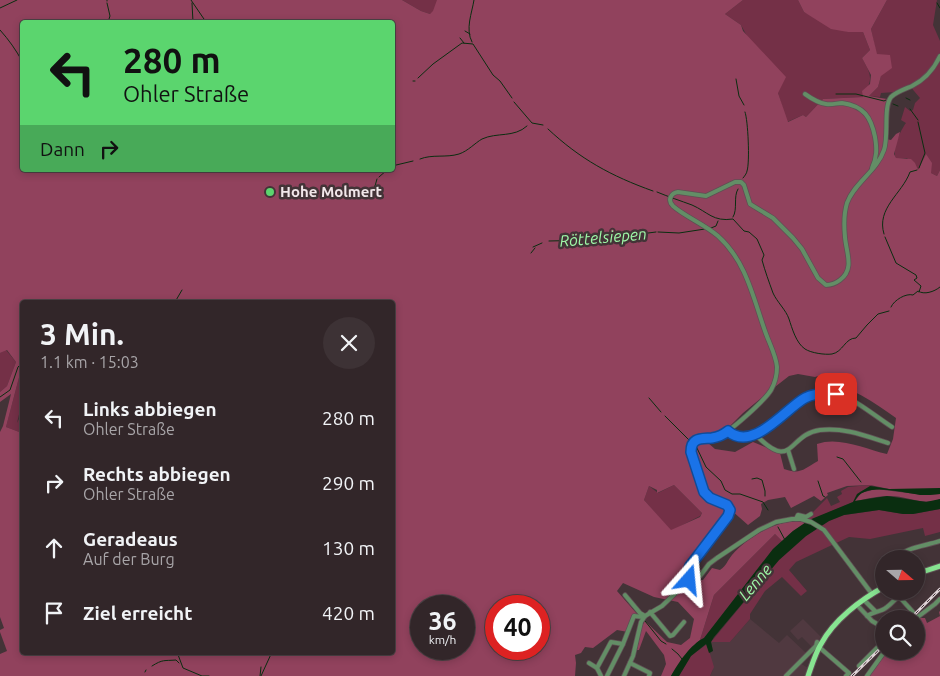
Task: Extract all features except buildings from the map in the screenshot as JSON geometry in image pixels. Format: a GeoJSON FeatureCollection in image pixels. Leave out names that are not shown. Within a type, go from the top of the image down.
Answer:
{"type":"FeatureCollection","features":[{"type":"Feature","properties":{"kind":"main road"},"geometry":{"type":"LineString","coordinates":[[925,571],[940,566]]}},
{"type":"Feature","properties":{"kind":"main road"},"geometry":{"type":"LineString","coordinates":[[808,676],[818,645],[832,628],[857,605],[875,592]]}},
{"type":"Feature","properties":{"kind":"street"},"geometry":{"type":"LineString","coordinates":[[689,580],[688,572],[690,566],[730,512],[727,505],[710,498],[703,491],[692,456],[691,446],[696,439],[717,437],[728,431],[769,392],[776,376],[776,361],[750,284],[736,256],[719,237],[699,222],[672,206],[670,198],[674,193],[678,192],[706,196],[735,182],[742,182],[750,204],[773,218],[790,235],[802,249],[818,278],[825,284],[830,285],[842,279],[849,263],[845,233],[847,202],[880,160],[886,147],[890,99],[895,94],[926,77],[940,56]]}},
{"type":"Feature","properties":{"kind":"street"},"geometry":{"type":"LineString","coordinates":[[805,94],[821,103],[843,104],[856,107],[866,114],[871,121],[877,147],[871,172]]}},
{"type":"Feature","properties":{"kind":"street"},"geometry":{"type":"LineString","coordinates":[[728,431],[737,436],[756,435],[768,428],[804,398],[814,394],[828,393],[845,397],[892,427]]}},
{"type":"Feature","properties":{"kind":"street"},"geometry":{"type":"LineString","coordinates":[[756,435],[768,448],[777,452],[788,450],[813,431],[822,430],[850,432],[888,443]]}},
{"type":"Feature","properties":{"kind":"street"},"geometry":{"type":"LineString","coordinates":[[788,450],[794,469]]}},
{"type":"Feature","properties":{"kind":"street"},"geometry":{"type":"LineString","coordinates":[[798,519],[798,515],[806,517],[811,514]]}},
{"type":"Feature","properties":{"kind":"street"},"geometry":{"type":"LineString","coordinates":[[607,676],[634,616],[644,616],[662,606],[689,580],[701,575],[710,564],[759,530],[776,522],[798,519],[817,524],[835,543],[872,594]]}},
{"type":"Feature","properties":{"kind":"street"},"geometry":{"type":"LineString","coordinates":[[910,550],[940,541]]}},
{"type":"Feature","properties":{"kind":"street"},"geometry":{"type":"LineString","coordinates":[[625,595],[644,616]]}},
{"type":"Feature","properties":{"kind":"street"},"geometry":{"type":"LineString","coordinates":[[925,612],[940,599]]}},
{"type":"Feature","properties":{"kind":"street"},"geometry":{"type":"LineString","coordinates":[[864,600],[875,611],[867,616]]}},
{"type":"Feature","properties":{"kind":"street"},"geometry":{"type":"LineString","coordinates":[[882,610],[895,600]]}},
{"type":"Feature","properties":{"kind":"street"},"geometry":{"type":"LineString","coordinates":[[901,600],[911,610]]}},
{"type":"Feature","properties":{"kind":"street"},"geometry":{"type":"LineString","coordinates":[[857,605],[875,622]]}},
{"type":"Feature","properties":{"kind":"street"},"geometry":{"type":"LineString","coordinates":[[650,612],[670,636],[684,622]]}},
{"type":"Feature","properties":{"kind":"street"},"geometry":{"type":"LineString","coordinates":[[624,676],[630,663],[644,616]]}},
{"type":"Feature","properties":{"kind":"street"},"geometry":{"type":"LineString","coordinates":[[597,668],[611,642],[623,644]]}},
{"type":"Feature","properties":{"kind":"street"},"geometry":{"type":"LineString","coordinates":[[786,676],[818,645],[849,673],[846,676]]}},
{"type":"Feature","properties":{"kind":"street"},"geometry":{"type":"LineString","coordinates":[[858,666],[875,650]]}},
{"type":"Feature","properties":{"kind":"street"},"geometry":{"type":"LineString","coordinates":[[867,676],[879,660]]}},
{"type":"Feature","properties":{"kind":"street"},"geometry":{"type":"LineString","coordinates":[[800,662],[812,665]]}},
{"type":"Feature","properties":{"kind":"street"},"geometry":{"type":"LineString","coordinates":[[589,663],[597,668],[601,676]]}},
{"type":"Feature","properties":{"kind":"street"},"geometry":{"type":"LineString","coordinates":[[630,663],[650,673],[649,676]]}},
{"type":"Feature","properties":{"kind":"shaded area"},"geometry":{"type":"Polygon","coordinates":[[[0,0],[402,0],[430,14],[437,0],[743,0],[725,14],[741,25],[743,31],[786,77],[778,93],[788,122],[803,115],[806,117],[823,99],[863,97],[862,91],[870,84],[871,75],[862,58],[870,50],[863,32],[831,29],[804,12],[798,0],[887,0],[871,29],[877,54],[890,55],[892,68],[881,76],[878,87],[869,96],[887,99],[886,139],[891,140],[900,132],[894,154],[896,158],[911,159],[918,170],[926,154],[932,163],[931,173],[937,176],[940,170],[940,490],[889,489],[870,485],[847,486],[827,493],[828,495],[821,501],[814,496],[791,508],[785,497],[768,500],[761,504],[760,516],[748,525],[731,510],[732,514],[724,528],[686,564],[683,579],[689,583],[703,580],[712,568],[720,570],[739,548],[756,535],[776,525],[797,522],[806,523],[782,541],[775,534],[714,595],[700,640],[689,650],[671,676],[661,676],[666,664],[664,655],[646,631],[639,650],[637,650],[642,626],[645,621],[667,642],[681,645],[690,638],[694,619],[678,602],[654,597],[623,583],[617,591],[637,614],[633,616],[628,632],[617,630],[593,648],[585,647],[581,653],[575,655],[575,676],[0,676],[0,654],[7,651],[0,632],[4,628],[0,617],[0,432],[11,394],[0,402],[0,392],[7,386],[16,362],[7,350],[0,353],[0,0]],[[798,374],[789,376],[743,413],[725,431],[700,436],[715,449],[735,452],[753,442],[780,453],[784,469],[789,471],[802,470],[818,461],[817,444],[825,442],[843,442],[887,454],[893,439],[896,418],[879,406],[844,387],[825,381],[818,376],[798,374]],[[674,485],[657,493],[657,490],[649,486],[644,500],[671,530],[700,517],[702,513],[674,485]]]}},
{"type":"Feature","properties":{"kind":"shaded area"},"geometry":{"type":"Polygon","coordinates":[[[402,0],[437,0],[459,5],[430,14],[402,0]]]}},
{"type":"Feature","properties":{"kind":"shaded area"},"geometry":{"type":"Polygon","coordinates":[[[743,0],[798,0],[804,12],[848,32],[863,32],[870,50],[862,58],[868,69],[870,81],[863,97],[823,99],[806,117],[803,115],[787,122],[778,93],[741,25],[725,14],[743,0]]]}},
{"type":"Feature","properties":{"kind":"shaded area"},"geometry":{"type":"Polygon","coordinates":[[[887,0],[937,0],[933,25],[940,41],[940,170],[937,176],[931,173],[926,154],[918,171],[907,158],[896,159],[896,145],[906,123],[901,120],[905,107],[910,111],[913,110],[915,103],[920,98],[909,85],[895,92],[881,93],[880,97],[869,96],[878,87],[881,76],[871,29],[887,0]]]}},
{"type":"Feature","properties":{"kind":"shaded area"},"geometry":{"type":"Polygon","coordinates":[[[6,350],[16,362],[7,386],[0,392],[0,353],[6,350]]]}},
{"type":"Feature","properties":{"kind":"shaded area"},"geometry":{"type":"Polygon","coordinates":[[[20,374],[20,410],[17,423],[20,417],[20,432],[6,427],[20,374]]]}},
{"type":"Feature","properties":{"kind":"shaded area"},"geometry":{"type":"Polygon","coordinates":[[[674,485],[702,513],[700,516],[671,531],[644,500],[649,486],[658,493],[674,485]]]}},
{"type":"Feature","properties":{"kind":"shaded area"},"geometry":{"type":"Polygon","coordinates":[[[872,486],[860,492],[853,502],[811,520],[807,518],[827,498],[831,506],[840,502],[837,497],[842,494],[841,491],[848,487],[872,486]]]}},
{"type":"Feature","properties":{"kind":"shaded area"},"geometry":{"type":"Polygon","coordinates":[[[876,489],[924,495],[940,494],[940,499],[922,501],[890,496],[855,501],[861,493],[876,489]]]}},
{"type":"Feature","properties":{"kind":"shaded area"},"geometry":{"type":"Polygon","coordinates":[[[940,509],[940,532],[925,536],[923,528],[870,539],[849,537],[796,562],[789,570],[807,591],[801,596],[782,577],[765,591],[750,614],[750,619],[730,642],[711,642],[779,560],[806,536],[829,521],[844,515],[879,510],[913,514],[940,509]]]}},
{"type":"Feature","properties":{"kind":"shaded area"},"geometry":{"type":"Polygon","coordinates":[[[775,534],[782,541],[773,549],[704,638],[700,640],[714,595],[775,534]]]}},
{"type":"Feature","properties":{"kind":"shaded area"},"geometry":{"type":"Polygon","coordinates":[[[940,616],[940,676],[868,676],[880,660],[925,660],[925,618],[927,623],[940,616]]]}},
{"type":"Feature","properties":{"kind":"shaded area"},"geometry":{"type":"Polygon","coordinates":[[[750,619],[779,643],[787,635],[806,653],[798,662],[808,668],[805,676],[710,676],[713,670],[709,655],[713,650],[711,642],[730,642],[750,619]]]}},
{"type":"Feature","properties":{"kind":"shaded area"},"geometry":{"type":"Polygon","coordinates":[[[803,619],[821,637],[812,647],[802,637],[798,640],[790,631],[803,619]]]}},
{"type":"Feature","properties":{"kind":"shaded area"},"geometry":{"type":"Polygon","coordinates":[[[707,644],[714,667],[710,676],[679,676],[691,656],[707,644]]]}},
{"type":"Feature","properties":{"kind":"water","name":"Lenne"},"geometry":{"type":"Polygon","coordinates":[[[870,486],[889,489],[940,488],[940,494],[920,495],[875,490],[866,491],[859,495],[855,501],[887,496],[926,502],[940,499],[940,509],[913,514],[879,510],[844,515],[829,521],[806,536],[779,560],[714,637],[711,642],[713,651],[709,653],[706,644],[691,656],[679,676],[671,676],[685,654],[704,638],[773,549],[809,520],[853,502],[857,494],[870,486]]]}},
{"type":"Feature","properties":{"kind":"waterway"},"geometry":{"type":"LineString","coordinates":[[0,8],[17,0]]}},
{"type":"Feature","properties":{"kind":"waterway"},"geometry":{"type":"LineString","coordinates":[[191,0],[205,20]]}},
{"type":"Feature","properties":{"kind":"waterway"},"geometry":{"type":"LineString","coordinates":[[472,42],[469,26],[474,0]]}},
{"type":"Feature","properties":{"kind":"waterway"},"geometry":{"type":"LineString","coordinates":[[107,3],[109,19]]}},
{"type":"Feature","properties":{"kind":"waterway"},"geometry":{"type":"LineString","coordinates":[[192,3],[193,20]]}},
{"type":"Feature","properties":{"kind":"waterway"},"geometry":{"type":"LineString","coordinates":[[937,3],[940,8]]}},
{"type":"Feature","properties":{"kind":"waterway"},"geometry":{"type":"LineString","coordinates":[[0,30],[20,58]]}},
{"type":"Feature","properties":{"kind":"waterway"},"geometry":{"type":"LineString","coordinates":[[465,31],[470,34]]}},
{"type":"Feature","properties":{"kind":"waterway"},"geometry":{"type":"LineString","coordinates":[[460,38],[464,43]]}},
{"type":"Feature","properties":{"kind":"waterway"},"geometry":{"type":"LineString","coordinates":[[418,78],[433,64],[462,43],[473,44],[493,75],[500,81],[512,98]]}},
{"type":"Feature","properties":{"kind":"waterway"},"geometry":{"type":"LineString","coordinates":[[736,79],[739,96],[744,105]]}},
{"type":"Feature","properties":{"kind":"waterway"},"geometry":{"type":"LineString","coordinates":[[836,94],[856,94],[886,100]]}},
{"type":"Feature","properties":{"kind":"waterway"},"geometry":{"type":"LineString","coordinates":[[906,98],[910,100]]}},
{"type":"Feature","properties":{"kind":"waterway"},"geometry":{"type":"LineString","coordinates":[[514,102],[532,123],[543,125]]}},
{"type":"Feature","properties":{"kind":"waterway"},"geometry":{"type":"LineString","coordinates":[[893,104],[898,106]]}},
{"type":"Feature","properties":{"kind":"waterway"},"geometry":{"type":"LineString","coordinates":[[910,109],[918,120]]}},
{"type":"Feature","properties":{"kind":"waterway"},"geometry":{"type":"LineString","coordinates":[[743,178],[747,172],[748,159],[748,132],[745,112]]}},
{"type":"Feature","properties":{"kind":"waterway"},"geometry":{"type":"LineString","coordinates":[[918,122],[925,153],[919,168]]}},
{"type":"Feature","properties":{"kind":"waterway"},"geometry":{"type":"LineString","coordinates":[[420,159],[459,154],[482,139],[511,134],[527,126]]}},
{"type":"Feature","properties":{"kind":"waterway"},"geometry":{"type":"LineString","coordinates":[[548,129],[560,140],[597,166],[653,191]]}},
{"type":"Feature","properties":{"kind":"waterway"},"geometry":{"type":"LineString","coordinates":[[395,165],[413,161]]}},
{"type":"Feature","properties":{"kind":"waterway"},"geometry":{"type":"LineString","coordinates":[[884,234],[882,225],[887,209],[910,172],[917,170]]}},
{"type":"Feature","properties":{"kind":"waterway"},"geometry":{"type":"LineString","coordinates":[[379,177],[385,172]]}},
{"type":"Feature","properties":{"kind":"waterway"},"geometry":{"type":"LineString","coordinates":[[370,193],[377,179]]}},
{"type":"Feature","properties":{"kind":"waterway"},"geometry":{"type":"LineString","coordinates":[[733,217],[738,189]]}},
{"type":"Feature","properties":{"kind":"waterway"},"geometry":{"type":"LineString","coordinates":[[657,192],[692,205],[715,218],[733,219],[744,231],[749,232],[757,239],[764,255],[762,260],[773,293],[788,316],[797,339],[808,350],[822,354],[836,353],[849,340],[856,338],[878,314],[889,311]]}},
{"type":"Feature","properties":{"kind":"waterway","name":"Röttelsiepen"},"geometry":{"type":"LineString","coordinates":[[711,228],[716,226],[718,221]]}},
{"type":"Feature","properties":{"kind":"waterway","name":"Röttelsiepen"},"geometry":{"type":"LineString","coordinates":[[658,232],[679,233],[705,229]]}},
{"type":"Feature","properties":{"kind":"waterway","name":"Röttelsiepen"},"geometry":{"type":"LineString","coordinates":[[549,241],[594,240],[656,232]]}},
{"type":"Feature","properties":{"kind":"waterway"},"geometry":{"type":"LineString","coordinates":[[885,237],[896,263],[916,275],[917,278],[914,280],[921,286],[919,292]]}},
{"type":"Feature","properties":{"kind":"waterway","name":"Röttelsiepen"},"geometry":{"type":"LineString","coordinates":[[533,247],[542,243]]}},
{"type":"Feature","properties":{"kind":"waterway","name":"Röttelsiepen"},"geometry":{"type":"LineString","coordinates":[[531,253],[535,248]]}},
{"type":"Feature","properties":{"kind":"waterway"},"geometry":{"type":"LineString","coordinates":[[891,307],[904,296],[913,295],[918,291],[923,293],[929,292],[940,287]]}},
{"type":"Feature","properties":{"kind":"waterway"},"geometry":{"type":"LineString","coordinates":[[176,300],[182,290]]}},
{"type":"Feature","properties":{"kind":"waterway"},"geometry":{"type":"LineString","coordinates":[[0,397],[10,390],[20,365]]}},
{"type":"Feature","properties":{"kind":"waterway"},"geometry":{"type":"LineString","coordinates":[[649,398],[661,412]]}},
{"type":"Feature","properties":{"kind":"waterway"},"geometry":{"type":"LineString","coordinates":[[665,416],[691,442]]}},
{"type":"Feature","properties":{"kind":"waterway"},"geometry":{"type":"LineString","coordinates":[[696,446],[706,467],[721,481],[725,490],[732,494],[740,494],[763,502],[768,510]]}},
{"type":"Feature","properties":{"kind":"waterway"},"geometry":{"type":"LineString","coordinates":[[837,457],[843,459],[861,482]]}},
{"type":"Feature","properties":{"kind":"waterway"},"geometry":{"type":"LineString","coordinates":[[752,479],[762,480],[765,496]]}},
{"type":"Feature","properties":{"kind":"waterway"},"geometry":{"type":"LineString","coordinates":[[818,481],[825,497]]}},
{"type":"Feature","properties":{"kind":"waterway"},"geometry":{"type":"LineString","coordinates":[[778,527],[785,540]]}},
{"type":"Feature","properties":{"kind":"waterway"},"geometry":{"type":"LineString","coordinates":[[645,621],[661,641],[666,644]]}},
{"type":"Feature","properties":{"kind":"waterway"},"geometry":{"type":"LineString","coordinates":[[672,649],[682,659]]}},
{"type":"Feature","properties":{"kind":"waterway"},"geometry":{"type":"LineString","coordinates":[[178,655],[183,668],[202,676],[209,676]]}},
{"type":"Feature","properties":{"kind":"waterway"},"geometry":{"type":"LineString","coordinates":[[261,676],[271,655]]}},
{"type":"Feature","properties":{"kind":"waterway"},"geometry":{"type":"LineString","coordinates":[[152,666],[164,661],[176,660],[179,663]]}},
{"type":"Feature","properties":{"kind":"waterway"},"geometry":{"type":"LineString","coordinates":[[260,676],[261,667]]}},
{"type":"Feature","properties":{"kind":"railway"},"geometry":{"type":"LineString","coordinates":[[919,610],[940,589]]}},
{"type":"Feature","properties":{"kind":"railway"},"geometry":{"type":"LineString","coordinates":[[852,676],[875,654]]}},
{"type":"Feature","properties":{"kind":"place","name":"Hohe Molmert"},"geometry":{"type":"Point","coordinates":[270,192]}},
{"type":"Feature","properties":{"kind":"route"},"geometry":{"type":"LineString","coordinates":[[689,580],[688,572],[690,566],[730,512],[726,504],[710,498],[703,491],[691,452],[693,442],[700,438],[717,437],[728,431],[737,436],[756,435],[768,428],[804,398],[814,394],[836,394]]}}]}
